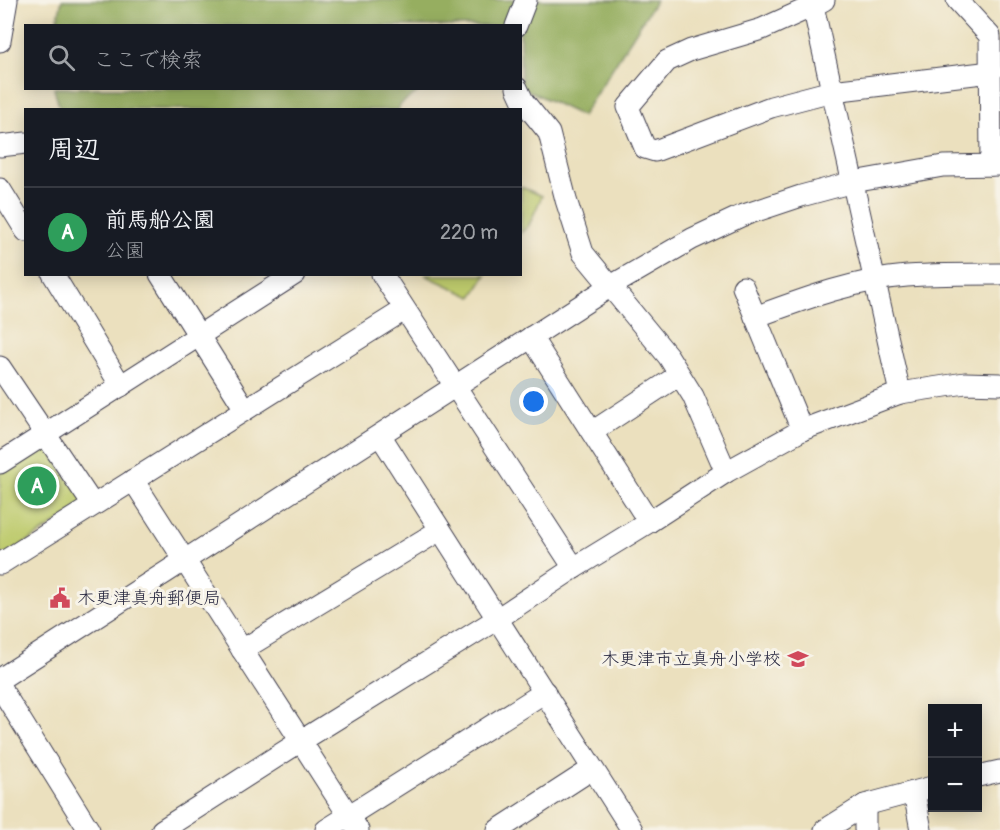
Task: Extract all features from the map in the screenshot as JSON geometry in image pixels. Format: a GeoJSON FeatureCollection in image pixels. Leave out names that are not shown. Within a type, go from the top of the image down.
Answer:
{"type":"FeatureCollection","features":[{"type":"Feature","properties":{"kind":"street"},"geometry":{"type":"LineString","coordinates":[[0,41],[7,0]]}},
{"type":"Feature","properties":{"kind":"street"},"geometry":{"type":"LineString","coordinates":[[517,24],[526,0]]}},
{"type":"Feature","properties":{"kind":"street"},"geometry":{"type":"LineString","coordinates":[[0,680],[611,286],[692,239],[741,216],[853,182],[943,166],[995,165],[990,36],[957,0]]}},
{"type":"Feature","properties":{"kind":"street"},"geometry":{"type":"LineString","coordinates":[[900,393],[832,91],[819,3],[762,29],[691,50],[667,61],[628,107],[645,148],[655,151],[771,107],[832,91],[991,72]]}},
{"type":"Feature","properties":{"kind":"street"},"geometry":{"type":"LineString","coordinates":[[518,90],[523,101],[549,133],[549,140],[583,253],[668,356],[693,396],[726,472]]}},
{"type":"Feature","properties":{"kind":"street"},"geometry":{"type":"LineString","coordinates":[[0,146],[24,143]]}},
{"type":"Feature","properties":{"kind":"street"},"geometry":{"type":"LineString","coordinates":[[0,189],[24,228]]}},
{"type":"Feature","properties":{"kind":"street"},"geometry":{"type":"LineString","coordinates":[[755,317],[815,295],[875,280],[907,276],[1000,274]]}},
{"type":"Feature","properties":{"kind":"street"},"geometry":{"type":"LineString","coordinates":[[54,276],[121,386]]}},
{"type":"Feature","properties":{"kind":"street"},"geometry":{"type":"LineString","coordinates":[[161,276],[245,409]]}},
{"type":"Feature","properties":{"kind":"street"},"geometry":{"type":"LineString","coordinates":[[383,276],[574,568]]}},
{"type":"Feature","properties":{"kind":"street"},"geometry":{"type":"LineString","coordinates":[[0,463],[199,336],[282,278]]}},
{"type":"Feature","properties":{"kind":"street"},"geometry":{"type":"LineString","coordinates":[[743,287],[802,430]]}},
{"type":"Feature","properties":{"kind":"street"},"geometry":{"type":"LineString","coordinates":[[0,564],[404,310]]}},
{"type":"Feature","properties":{"kind":"street"},"geometry":{"type":"LineString","coordinates":[[531,337],[649,522]]}},
{"type":"Feature","properties":{"kind":"street"},"geometry":{"type":"LineString","coordinates":[[0,367],[93,505]]}},
{"type":"Feature","properties":{"kind":"street"},"geometry":{"type":"LineString","coordinates":[[592,432],[680,375]]}},
{"type":"Feature","properties":{"kind":"street"},"geometry":{"type":"LineString","coordinates":[[162,830],[726,472],[802,430],[900,393],[965,383],[1000,384]]}},
{"type":"Feature","properties":{"kind":"street"},"geometry":{"type":"LineString","coordinates":[[380,435],[632,830]]}},
{"type":"Feature","properties":{"kind":"street"},"geometry":{"type":"LineString","coordinates":[[133,480],[353,823]]}},
{"type":"Feature","properties":{"kind":"street"},"geometry":{"type":"LineString","coordinates":[[242,650],[440,530]]}},
{"type":"Feature","properties":{"kind":"street"},"geometry":{"type":"LineString","coordinates":[[0,687],[89,830]]}},
{"type":"Feature","properties":{"kind":"street"},"geometry":{"type":"LineString","coordinates":[[326,830],[353,823],[545,692]]}},
{"type":"Feature","properties":{"kind":"street"},"geometry":{"type":"LineString","coordinates":[[498,830],[592,769]]}},
{"type":"Feature","properties":{"kind":"street"},"geometry":{"type":"LineString","coordinates":[[982,775],[1000,771]]}},
{"type":"Feature","properties":{"kind":"street"},"geometry":{"type":"LineString","coordinates":[[825,830],[865,805],[923,789],[921,830]]}},
{"type":"Feature","properties":{"kind":"street"},"geometry":{"type":"LineString","coordinates":[[865,805],[865,830]]}},
{"type":"Feature","properties":{"kind":"green space"},"geometry":{"type":"Polygon","coordinates":[[[62,0],[656,0],[582,116],[522,87],[522,24],[56,24],[62,0]]]}},
{"type":"Feature","properties":{"kind":"green space"},"geometry":{"type":"Polygon","coordinates":[[[55,90],[421,90],[399,108],[62,108],[55,90]]]}},
{"type":"Feature","properties":{"kind":"green space"},"geometry":{"type":"Polygon","coordinates":[[[522,187],[542,196],[529,225],[522,232],[522,187]]]}},
{"type":"Feature","properties":{"kind":"green space"},"geometry":{"type":"Polygon","coordinates":[[[427,276],[485,276],[472,297],[427,276]]]}},
{"type":"Feature","properties":{"kind":"green space"},"geometry":{"type":"Polygon","coordinates":[[[43,441],[87,504],[0,559],[0,468],[43,441]]]}},
{"type":"Feature","properties":{"kind":"place","name":"前馬船公園"},"geometry":{"type":"Point","coordinates":[37,486]}},
{"type":"Feature","properties":{"kind":"place","name":"木更津真舟郵便局"},"geometry":{"type":"Point","coordinates":[60,598]}},
{"type":"Feature","properties":{"kind":"place","name":"木更津市立真舟小学校"},"geometry":{"type":"Point","coordinates":[798,659]}}]}
